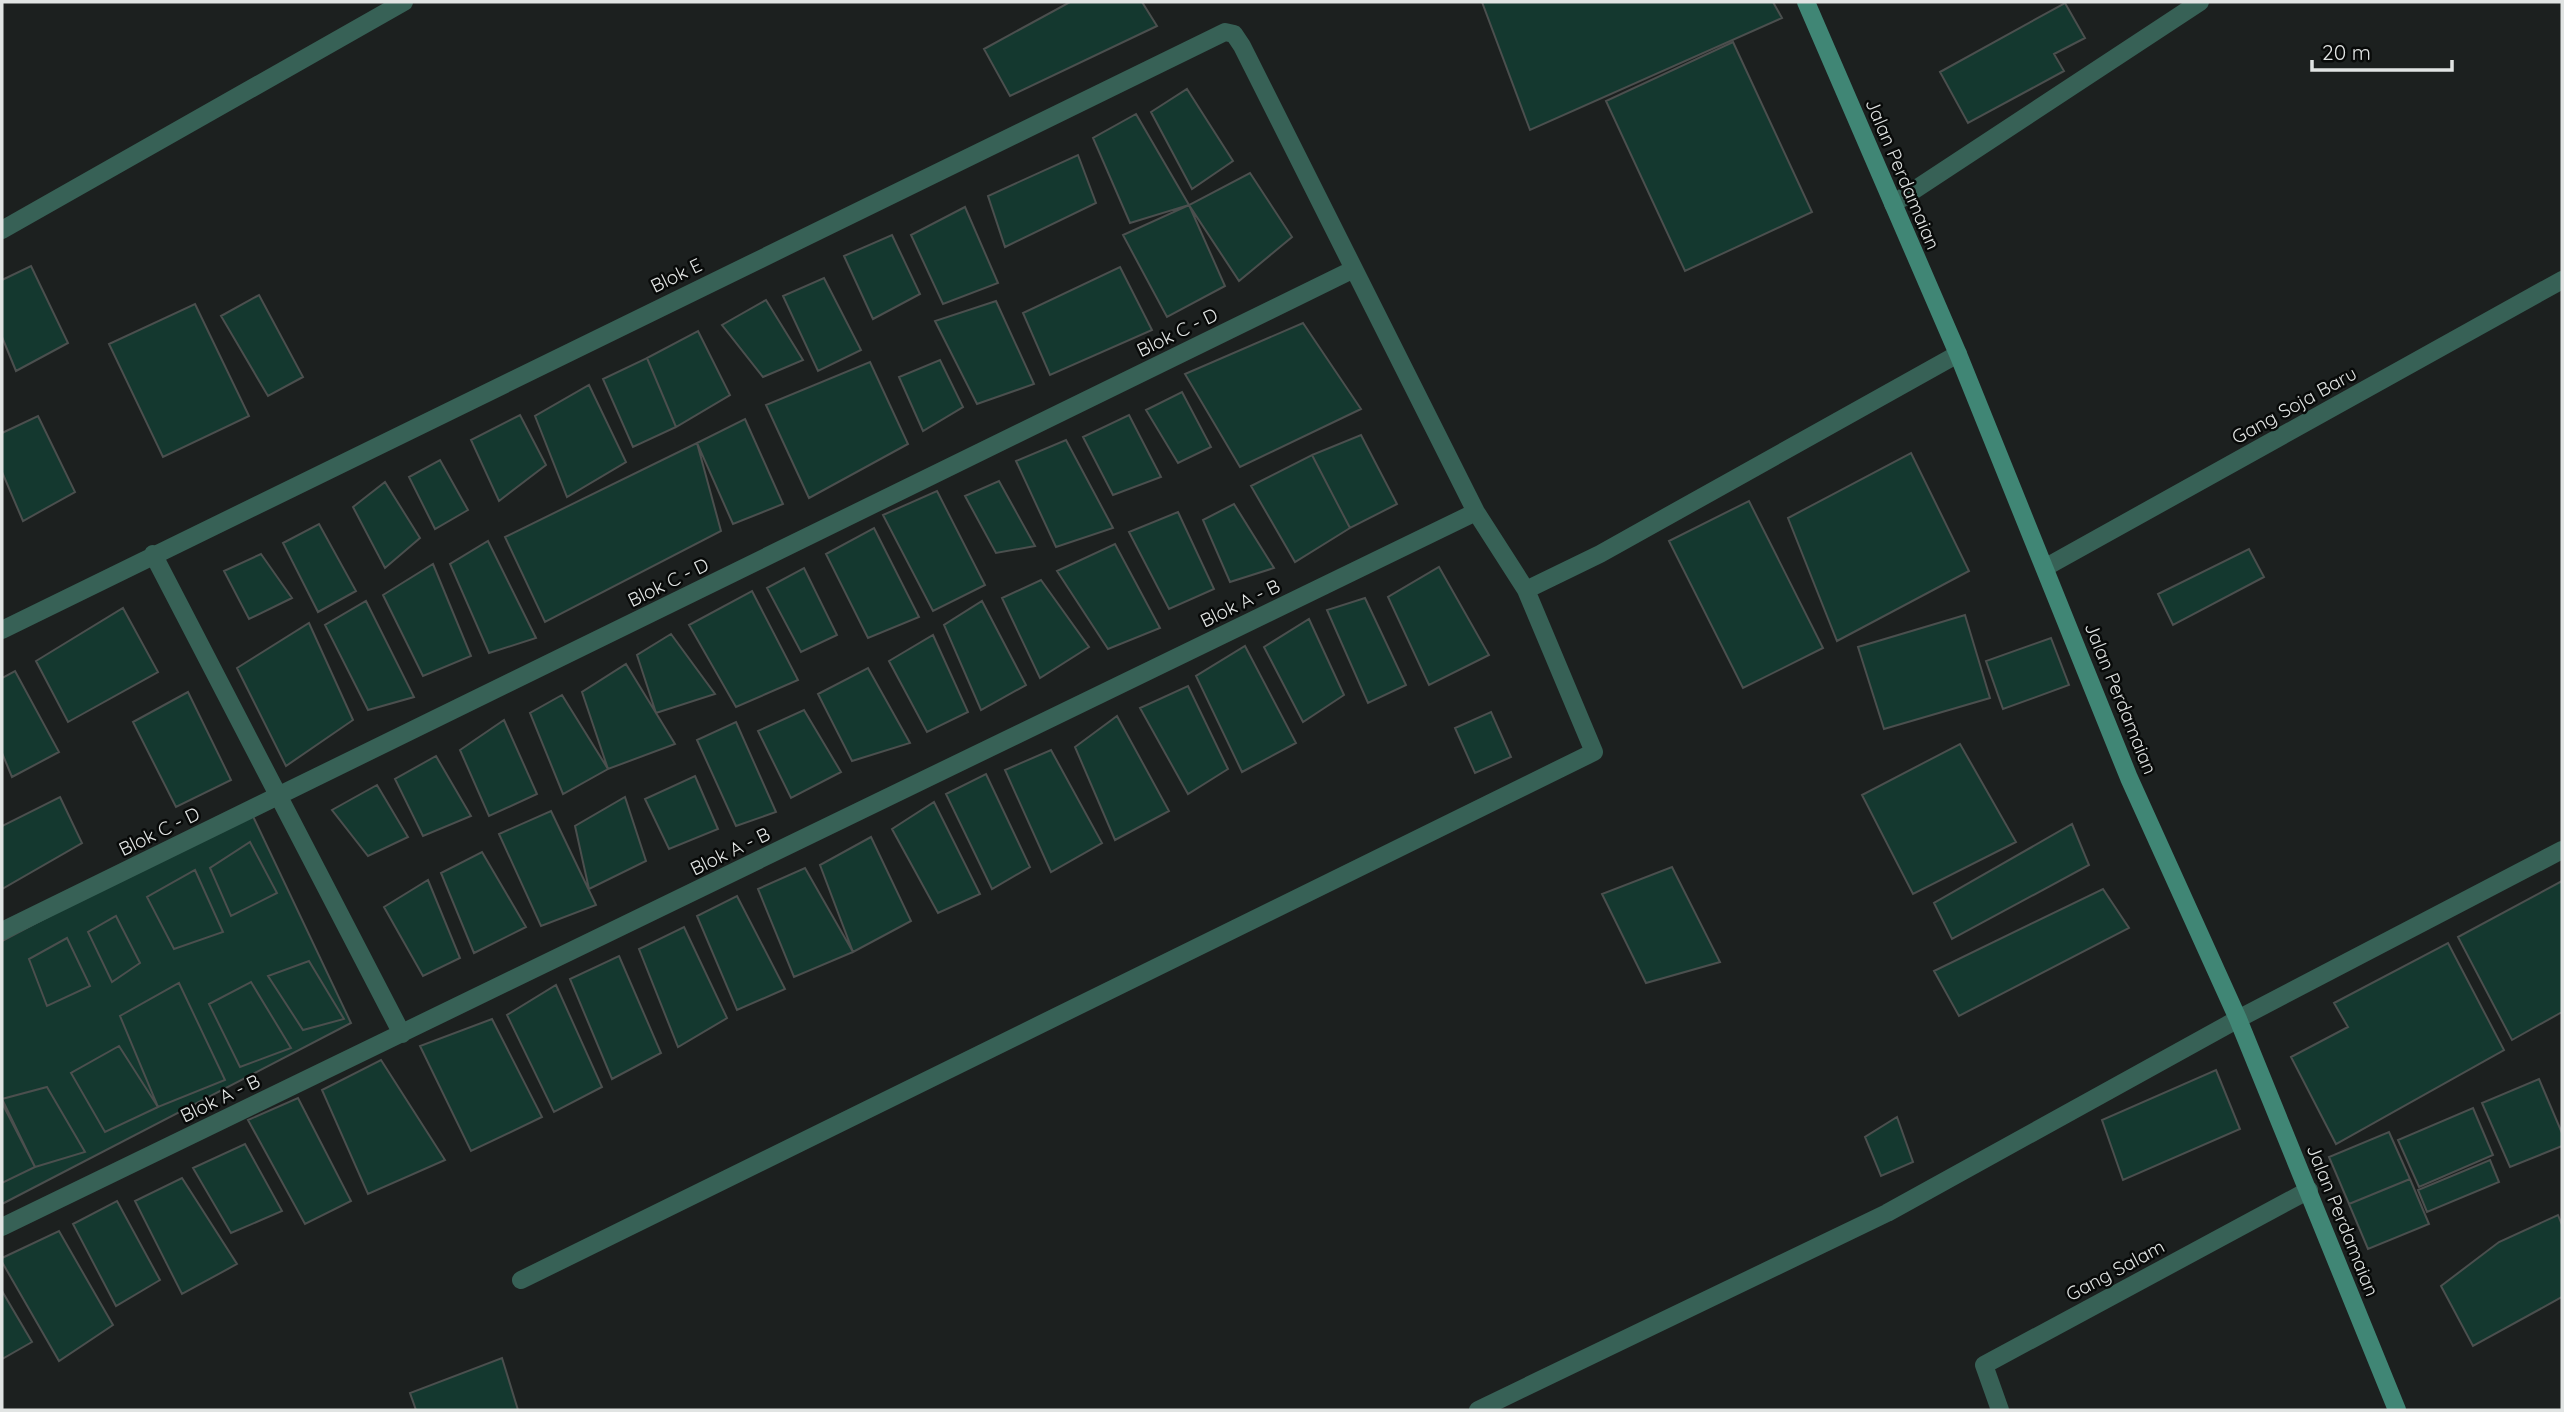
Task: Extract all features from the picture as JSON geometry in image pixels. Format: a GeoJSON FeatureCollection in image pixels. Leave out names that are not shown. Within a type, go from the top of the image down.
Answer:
{"type":"FeatureCollection","features":[{"type":"Feature","properties":{"kind":"street"},"geometry":{"type":"LineString","coordinates":[[2,230],[404,2]]}},
{"type":"Feature","properties":{"kind":"street","name":"Jalan Perdamaian"},"geometry":{"type":"LineString","coordinates":[[1806,2],[1958,354],[2129,778],[2238,1019],[2397,1410]]}},
{"type":"Feature","properties":{"kind":"street"},"geometry":{"type":"LineString","coordinates":[[1893,204],[2200,2]]}},
{"type":"Feature","properties":{"kind":"street","name":"Blok E"},"geometry":{"type":"LineString","coordinates":[[2,630],[1225,32],[1234,34],[1242,46],[1352,270]]}},
{"type":"Feature","properties":{"kind":"street"},"geometry":{"type":"LineString","coordinates":[[521,1280],[1594,752],[1526,590],[1476,512],[1352,270]]}},
{"type":"Feature","properties":{"kind":"street","name":"Blok C - D"},"geometry":{"type":"LineString","coordinates":[[2,931],[1352,270]]}},
{"type":"Feature","properties":{"kind":"street","name":"Gang Soja Baru"},"geometry":{"type":"LineString","coordinates":[[2046,567],[2562,280]]}},
{"type":"Feature","properties":{"kind":"street"},"geometry":{"type":"LineString","coordinates":[[1526,590],[1600,554],[1958,354]]}},
{"type":"Feature","properties":{"kind":"street","name":"Blok A - B"},"geometry":{"type":"LineString","coordinates":[[2,1227],[1476,512]]}},
{"type":"Feature","properties":{"kind":"street"},"geometry":{"type":"LineString","coordinates":[[153,554],[402,1034]]}},
{"type":"Feature","properties":{"kind":"street"},"geometry":{"type":"LineString","coordinates":[[1478,1410],[1887,1213],[2238,1019],[2562,850]]}},
{"type":"Feature","properties":{"kind":"street","name":"Gang Salam"},"geometry":{"type":"LineString","coordinates":[[2000,1410],[1984,1364],[2309,1190]]}},
{"type":"Feature","properties":{"kind":"building"},"geometry":{"type":"Polygon","coordinates":[[[1070,2],[1142,2],[1157,26],[1010,96],[984,49],[1070,2]]]}},
{"type":"Feature","properties":{"kind":"building"},"geometry":{"type":"Polygon","coordinates":[[[1482,2],[1773,2],[1782,18],[1530,130],[1482,2]]]}},
{"type":"Feature","properties":{"kind":"building"},"geometry":{"type":"Polygon","coordinates":[[[2065,3],[2085,38],[2054,54],[2064,71],[1968,123],[1940,72],[2065,3]]]}},
{"type":"Feature","properties":{"kind":"building"},"geometry":{"type":"Polygon","coordinates":[[[1733,42],[1812,212],[1685,271],[1606,101],[1733,42]]]}},
{"type":"Feature","properties":{"kind":"building"},"geometry":{"type":"Polygon","coordinates":[[[1187,89],[1233,161],[1192,189],[1151,112],[1187,89]]]}},
{"type":"Feature","properties":{"kind":"building"},"geometry":{"type":"Polygon","coordinates":[[[1136,114],[1189,205],[1130,223],[1093,138],[1136,114]]]}},
{"type":"Feature","properties":{"kind":"building"},"geometry":{"type":"Polygon","coordinates":[[[1078,155],[1096,203],[1005,247],[988,196],[1078,155]]]}},
{"type":"Feature","properties":{"kind":"building"},"geometry":{"type":"Polygon","coordinates":[[[1250,173],[1292,237],[1239,281],[1189,205],[1250,173]]]}},
{"type":"Feature","properties":{"kind":"building"},"geometry":{"type":"Polygon","coordinates":[[[1189,205],[1225,286],[1167,317],[1123,235],[1189,205]]]}},
{"type":"Feature","properties":{"kind":"building"},"geometry":{"type":"Polygon","coordinates":[[[965,207],[998,283],[943,304],[911,235],[965,207]]]}},
{"type":"Feature","properties":{"kind":"building"},"geometry":{"type":"Polygon","coordinates":[[[892,235],[920,294],[873,319],[844,256],[892,235]]]}},
{"type":"Feature","properties":{"kind":"building"},"geometry":{"type":"Polygon","coordinates":[[[31,266],[68,343],[16,371],[2,337],[2,280],[31,266]]]}},
{"type":"Feature","properties":{"kind":"building"},"geometry":{"type":"Polygon","coordinates":[[[1120,267],[1152,330],[1050,375],[1023,313],[1120,267]]]}},
{"type":"Feature","properties":{"kind":"building"},"geometry":{"type":"Polygon","coordinates":[[[824,278],[861,350],[818,371],[783,296],[824,278]]]}},
{"type":"Feature","properties":{"kind":"building"},"geometry":{"type":"Polygon","coordinates":[[[259,295],[303,377],[268,396],[221,316],[259,295]]]}},
{"type":"Feature","properties":{"kind":"building"},"geometry":{"type":"Polygon","coordinates":[[[766,300],[803,360],[763,377],[722,325],[766,300]]]}},
{"type":"Feature","properties":{"kind":"building"},"geometry":{"type":"Polygon","coordinates":[[[996,301],[1034,384],[977,404],[935,321],[996,301]]]}},
{"type":"Feature","properties":{"kind":"building"},"geometry":{"type":"Polygon","coordinates":[[[195,304],[249,416],[163,457],[109,344],[195,304]]]}},
{"type":"Feature","properties":{"kind":"building"},"geometry":{"type":"Polygon","coordinates":[[[1303,323],[1361,409],[1240,467],[1185,374],[1303,323]]]}},
{"type":"Feature","properties":{"kind":"building"},"geometry":{"type":"Polygon","coordinates":[[[698,331],[730,395],[676,427],[647,358],[698,331]]]}},
{"type":"Feature","properties":{"kind":"building"},"geometry":{"type":"Polygon","coordinates":[[[647,358],[676,427],[633,447],[603,379],[647,358]]]}},
{"type":"Feature","properties":{"kind":"building"},"geometry":{"type":"Polygon","coordinates":[[[940,360],[963,407],[923,431],[899,377],[940,360]]]}},
{"type":"Feature","properties":{"kind":"building"},"geometry":{"type":"Polygon","coordinates":[[[870,362],[908,444],[809,498],[766,405],[870,362]]]}},
{"type":"Feature","properties":{"kind":"building"},"geometry":{"type":"Polygon","coordinates":[[[589,385],[626,462],[567,497],[535,416],[589,385]]]}},
{"type":"Feature","properties":{"kind":"building"},"geometry":{"type":"Polygon","coordinates":[[[1182,392],[1211,447],[1178,463],[1146,410],[1182,392]]]}},
{"type":"Feature","properties":{"kind":"building"},"geometry":{"type":"Polygon","coordinates":[[[520,415],[546,465],[499,501],[471,440],[520,415]]]}},
{"type":"Feature","properties":{"kind":"building"},"geometry":{"type":"Polygon","coordinates":[[[1129,415],[1161,477],[1113,495],[1083,437],[1129,415]]]}},
{"type":"Feature","properties":{"kind":"building"},"geometry":{"type":"Polygon","coordinates":[[[38,416],[75,492],[23,521],[2,472],[2,433],[38,416]]]}},
{"type":"Feature","properties":{"kind":"building"},"geometry":{"type":"Polygon","coordinates":[[[745,419],[783,504],[733,524],[697,443],[745,419]]]}},
{"type":"Feature","properties":{"kind":"building"},"geometry":{"type":"Polygon","coordinates":[[[1361,435],[1397,504],[1350,528],[1312,455],[1361,435]]]}},
{"type":"Feature","properties":{"kind":"building"},"geometry":{"type":"Polygon","coordinates":[[[1066,440],[1113,528],[1056,547],[1016,461],[1066,440]]]}},
{"type":"Feature","properties":{"kind":"building"},"geometry":{"type":"Polygon","coordinates":[[[697,443],[721,531],[545,622],[505,537],[697,443]]]}},
{"type":"Feature","properties":{"kind":"building"},"geometry":{"type":"Polygon","coordinates":[[[1911,453],[1969,571],[1837,641],[1788,518],[1911,453]]]}},
{"type":"Feature","properties":{"kind":"building"},"geometry":{"type":"Polygon","coordinates":[[[1312,455],[1350,528],[1295,562],[1251,486],[1312,455]]]}},
{"type":"Feature","properties":{"kind":"building"},"geometry":{"type":"Polygon","coordinates":[[[440,460],[468,510],[435,529],[409,477],[440,460]]]}},
{"type":"Feature","properties":{"kind":"building"},"geometry":{"type":"Polygon","coordinates":[[[999,481],[1035,546],[996,553],[965,496],[999,481]]]}},
{"type":"Feature","properties":{"kind":"building"},"geometry":{"type":"Polygon","coordinates":[[[385,482],[420,538],[385,568],[353,507],[385,482]]]}},
{"type":"Feature","properties":{"kind":"building"},"geometry":{"type":"Polygon","coordinates":[[[937,491],[985,585],[933,611],[883,515],[937,491]]]}},
{"type":"Feature","properties":{"kind":"building"},"geometry":{"type":"Polygon","coordinates":[[[1749,501],[1823,648],[1743,688],[1669,541],[1749,501]]]}},
{"type":"Feature","properties":{"kind":"building"},"geometry":{"type":"Polygon","coordinates":[[[1234,504],[1274,568],[1230,582],[1203,520],[1234,504]]]}},
{"type":"Feature","properties":{"kind":"building"},"geometry":{"type":"Polygon","coordinates":[[[1178,512],[1214,589],[1169,609],[1129,532],[1178,512]]]}},
{"type":"Feature","properties":{"kind":"building"},"geometry":{"type":"Polygon","coordinates":[[[319,524],[356,591],[318,612],[283,543],[319,524]]]}},
{"type":"Feature","properties":{"kind":"building"},"geometry":{"type":"Polygon","coordinates":[[[874,528],[919,617],[868,638],[826,554],[874,528]]]}},
{"type":"Feature","properties":{"kind":"building"},"geometry":{"type":"Polygon","coordinates":[[[488,541],[536,638],[489,653],[450,564],[488,541]]]}},
{"type":"Feature","properties":{"kind":"building"},"geometry":{"type":"Polygon","coordinates":[[[1115,544],[1160,628],[1108,649],[1057,571],[1115,544]]]}},
{"type":"Feature","properties":{"kind":"building"},"geometry":{"type":"Polygon","coordinates":[[[2249,549],[2264,577],[2173,625],[2158,594],[2249,549]]]}},
{"type":"Feature","properties":{"kind":"building"},"geometry":{"type":"Polygon","coordinates":[[[261,554],[292,598],[249,619],[224,571],[261,554]]]}},
{"type":"Feature","properties":{"kind":"building"},"geometry":{"type":"Polygon","coordinates":[[[433,564],[471,656],[423,676],[383,595],[433,564]]]}},
{"type":"Feature","properties":{"kind":"building"},"geometry":{"type":"Polygon","coordinates":[[[1439,567],[1489,655],[1429,685],[1388,597],[1439,567]]]}},
{"type":"Feature","properties":{"kind":"building"},"geometry":{"type":"Polygon","coordinates":[[[804,568],[837,635],[801,652],[767,588],[804,568]]]}},
{"type":"Feature","properties":{"kind":"building"},"geometry":{"type":"Polygon","coordinates":[[[1041,580],[1089,647],[1040,678],[1002,598],[1041,580]]]}},
{"type":"Feature","properties":{"kind":"building"},"geometry":{"type":"Polygon","coordinates":[[[752,591],[798,680],[736,707],[689,625],[752,591]]]}},
{"type":"Feature","properties":{"kind":"building"},"geometry":{"type":"Polygon","coordinates":[[[1365,598],[1406,685],[1368,703],[1327,610],[1365,598]]]}},
{"type":"Feature","properties":{"kind":"building"},"geometry":{"type":"Polygon","coordinates":[[[366,601],[414,697],[368,710],[325,625],[366,601]]]}},
{"type":"Feature","properties":{"kind":"building"},"geometry":{"type":"Polygon","coordinates":[[[982,601],[1026,685],[981,710],[944,625],[982,601]]]}},
{"type":"Feature","properties":{"kind":"building"},"geometry":{"type":"Polygon","coordinates":[[[123,608],[158,672],[68,722],[36,661],[123,608]]]}},
{"type":"Feature","properties":{"kind":"building"},"geometry":{"type":"Polygon","coordinates":[[[1965,615],[1990,698],[1884,729],[1858,647],[1965,615]]]}},
{"type":"Feature","properties":{"kind":"building"},"geometry":{"type":"Polygon","coordinates":[[[1309,619],[1344,695],[1303,722],[1264,647],[1309,619]]]}},
{"type":"Feature","properties":{"kind":"building"},"geometry":{"type":"Polygon","coordinates":[[[309,623],[353,720],[286,766],[237,668],[309,623]]]}},
{"type":"Feature","properties":{"kind":"building"},"geometry":{"type":"Polygon","coordinates":[[[671,634],[715,694],[656,713],[637,655],[671,634]]]}},
{"type":"Feature","properties":{"kind":"building"},"geometry":{"type":"Polygon","coordinates":[[[933,635],[968,712],[927,732],[889,661],[933,635]]]}},
{"type":"Feature","properties":{"kind":"building"},"geometry":{"type":"Polygon","coordinates":[[[2051,638],[2069,685],[2003,709],[1986,661],[2051,638]]]}},
{"type":"Feature","properties":{"kind":"building"},"geometry":{"type":"Polygon","coordinates":[[[1245,646],[1296,743],[1242,772],[1196,676],[1245,646]]]}},
{"type":"Feature","properties":{"kind":"building"},"geometry":{"type":"Polygon","coordinates":[[[626,664],[675,744],[608,769],[582,692],[626,664]]]}},
{"type":"Feature","properties":{"kind":"building"},"geometry":{"type":"Polygon","coordinates":[[[868,668],[910,743],[852,761],[818,694],[868,668]]]}},
{"type":"Feature","properties":{"kind":"building"},"geometry":{"type":"Polygon","coordinates":[[[15,671],[59,752],[12,777],[2,753],[2,678],[15,671]]]}},
{"type":"Feature","properties":{"kind":"building"},"geometry":{"type":"Polygon","coordinates":[[[1188,686],[1228,769],[1188,794],[1140,708],[1188,686]]]}},
{"type":"Feature","properties":{"kind":"building"},"geometry":{"type":"Polygon","coordinates":[[[188,692],[231,780],[176,807],[133,722],[188,692]]]}},
{"type":"Feature","properties":{"kind":"building"},"geometry":{"type":"Polygon","coordinates":[[[562,695],[608,769],[563,794],[530,713],[562,695]]]}},
{"type":"Feature","properties":{"kind":"building"},"geometry":{"type":"Polygon","coordinates":[[[804,710],[841,772],[791,798],[758,731],[804,710]]]}},
{"type":"Feature","properties":{"kind":"building"},"geometry":{"type":"Polygon","coordinates":[[[1491,712],[1511,757],[1475,773],[1455,728],[1491,712]]]}},
{"type":"Feature","properties":{"kind":"building"},"geometry":{"type":"Polygon","coordinates":[[[1117,716],[1169,811],[1115,840],[1075,747],[1117,716]]]}},
{"type":"Feature","properties":{"kind":"building"},"geometry":{"type":"Polygon","coordinates":[[[504,720],[537,794],[489,816],[460,750],[504,720]]]}},
{"type":"Feature","properties":{"kind":"building"},"geometry":{"type":"Polygon","coordinates":[[[736,722],[776,812],[736,826],[697,740],[736,722]]]}},
{"type":"Feature","properties":{"kind":"building"},"geometry":{"type":"Polygon","coordinates":[[[1960,744],[2016,842],[1913,894],[1862,795],[1960,744]]]}},
{"type":"Feature","properties":{"kind":"building"},"geometry":{"type":"Polygon","coordinates":[[[1051,750],[1102,843],[1051,872],[1005,770],[1051,750]]]}},
{"type":"Feature","properties":{"kind":"building"},"geometry":{"type":"Polygon","coordinates":[[[436,756],[471,816],[423,836],[395,779],[436,756]]]}},
{"type":"Feature","properties":{"kind":"building"},"geometry":{"type":"Polygon","coordinates":[[[986,774],[1030,867],[992,889],[946,794],[986,774]]]}},
{"type":"Feature","properties":{"kind":"building"},"geometry":{"type":"Polygon","coordinates":[[[695,776],[718,829],[669,849],[645,799],[695,776]]]}},
{"type":"Feature","properties":{"kind":"building"},"geometry":{"type":"Polygon","coordinates":[[[377,785],[408,837],[368,856],[332,810],[377,785]]]}},
{"type":"Feature","properties":{"kind":"building"},"geometry":{"type":"Polygon","coordinates":[[[60,797],[82,843],[2,889],[2,826],[60,797]]]}},
{"type":"Feature","properties":{"kind":"building"},"geometry":{"type":"Polygon","coordinates":[[[625,797],[646,861],[589,889],[575,826],[625,797]]]}},
{"type":"Feature","properties":{"kind":"building"},"geometry":{"type":"Polygon","coordinates":[[[934,802],[980,894],[938,913],[892,829],[934,802]]]}},
{"type":"Feature","properties":{"kind":"building"},"geometry":{"type":"Polygon","coordinates":[[[250,810],[351,1023],[2,1204],[2,941],[250,810]]]}},
{"type":"Feature","properties":{"kind":"building"},"geometry":{"type":"Polygon","coordinates":[[[551,811],[596,905],[541,926],[499,834],[551,811]]]}},
{"type":"Feature","properties":{"kind":"building"},"geometry":{"type":"Polygon","coordinates":[[[2072,824],[2089,865],[1952,939],[1934,903],[2072,824]]]}},
{"type":"Feature","properties":{"kind":"building"},"geometry":{"type":"Polygon","coordinates":[[[871,837],[911,921],[853,952],[820,865],[871,837]]]}},
{"type":"Feature","properties":{"kind":"building"},"geometry":{"type":"Polygon","coordinates":[[[250,842],[277,893],[231,916],[210,868],[250,842]]]}},
{"type":"Feature","properties":{"kind":"building"},"geometry":{"type":"Polygon","coordinates":[[[482,852],[526,927],[474,953],[441,873],[482,852]]]}},
{"type":"Feature","properties":{"kind":"building"},"geometry":{"type":"Polygon","coordinates":[[[1672,867],[1720,962],[1646,983],[1602,894],[1672,867]]]}},
{"type":"Feature","properties":{"kind":"building"},"geometry":{"type":"Polygon","coordinates":[[[805,868],[853,952],[794,977],[758,889],[805,868]]]}},
{"type":"Feature","properties":{"kind":"building"},"geometry":{"type":"Polygon","coordinates":[[[195,870],[223,932],[174,949],[147,897],[195,870]]]}},
{"type":"Feature","properties":{"kind":"building"},"geometry":{"type":"Polygon","coordinates":[[[428,880],[460,958],[423,976],[384,907],[428,880]]]}},
{"type":"Feature","properties":{"kind":"building"},"geometry":{"type":"Polygon","coordinates":[[[2562,881],[2562,1012],[2512,1040],[2458,937],[2562,881]]]}},
{"type":"Feature","properties":{"kind":"building"},"geometry":{"type":"Polygon","coordinates":[[[2103,889],[2129,928],[1959,1016],[1934,971],[2103,889]]]}},
{"type":"Feature","properties":{"kind":"building"},"geometry":{"type":"Polygon","coordinates":[[[737,896],[785,989],[737,1010],[697,916],[737,896]]]}},
{"type":"Feature","properties":{"kind":"building"},"geometry":{"type":"Polygon","coordinates":[[[116,916],[140,963],[112,982],[88,932],[116,916]]]}},
{"type":"Feature","properties":{"kind":"building"},"geometry":{"type":"Polygon","coordinates":[[[684,927],[727,1018],[678,1047],[639,949],[684,927]]]}},
{"type":"Feature","properties":{"kind":"building"},"geometry":{"type":"Polygon","coordinates":[[[67,938],[90,986],[47,1006],[29,959],[67,938]]]}},
{"type":"Feature","properties":{"kind":"building"},"geometry":{"type":"Polygon","coordinates":[[[2448,943],[2504,1050],[2336,1144],[2291,1057],[2348,1027],[2334,1003],[2448,943]]]}},
{"type":"Feature","properties":{"kind":"building"},"geometry":{"type":"Polygon","coordinates":[[[619,956],[661,1053],[612,1079],[570,979],[619,956]]]}},
{"type":"Feature","properties":{"kind":"building"},"geometry":{"type":"Polygon","coordinates":[[[309,961],[344,1019],[303,1030],[268,976],[309,961]]]}},
{"type":"Feature","properties":{"kind":"building"},"geometry":{"type":"Polygon","coordinates":[[[251,982],[291,1048],[240,1067],[209,1004],[251,982]]]}},
{"type":"Feature","properties":{"kind":"building"},"geometry":{"type":"Polygon","coordinates":[[[179,983],[225,1080],[158,1107],[120,1016],[179,983]]]}},
{"type":"Feature","properties":{"kind":"building"},"geometry":{"type":"Polygon","coordinates":[[[556,985],[602,1087],[554,1112],[507,1015],[556,985]]]}},
{"type":"Feature","properties":{"kind":"building"},"geometry":{"type":"Polygon","coordinates":[[[492,1019],[542,1117],[471,1151],[420,1046],[492,1019]]]}},
{"type":"Feature","properties":{"kind":"building"},"geometry":{"type":"Polygon","coordinates":[[[119,1046],[158,1107],[105,1132],[71,1073],[119,1046]]]}},
{"type":"Feature","properties":{"kind":"building"},"geometry":{"type":"Polygon","coordinates":[[[381,1060],[445,1160],[368,1194],[322,1090],[381,1060]]]}},
{"type":"Feature","properties":{"kind":"building"},"geometry":{"type":"Polygon","coordinates":[[[2216,1070],[2240,1129],[2123,1180],[2102,1120],[2216,1070]]]}},
{"type":"Feature","properties":{"kind":"building"},"geometry":{"type":"Polygon","coordinates":[[[2539,1079],[2562,1133],[2562,1146],[2510,1167],[2482,1103],[2539,1079]]]}},
{"type":"Feature","properties":{"kind":"building"},"geometry":{"type":"Polygon","coordinates":[[[47,1087],[85,1152],[35,1167],[2,1099],[47,1087]]]}},
{"type":"Feature","properties":{"kind":"building"},"geometry":{"type":"Polygon","coordinates":[[[298,1098],[351,1201],[305,1224],[248,1120],[298,1098]]]}},
{"type":"Feature","properties":{"kind":"building"},"geometry":{"type":"Polygon","coordinates":[[[2,1103],[35,1167],[2,1183],[2,1103]]]}},
{"type":"Feature","properties":{"kind":"building"},"geometry":{"type":"Polygon","coordinates":[[[2473,1108],[2493,1155],[2419,1187],[2398,1140],[2473,1108]]]}},
{"type":"Feature","properties":{"kind":"building"},"geometry":{"type":"Polygon","coordinates":[[[1897,1117],[1913,1162],[1881,1176],[1865,1137],[1897,1117]]]}},
{"type":"Feature","properties":{"kind":"building"},"geometry":{"type":"Polygon","coordinates":[[[2389,1132],[2410,1179],[2349,1204],[2329,1157],[2389,1132]]]}},
{"type":"Feature","properties":{"kind":"building"},"geometry":{"type":"Polygon","coordinates":[[[245,1144],[282,1211],[231,1233],[193,1168],[245,1144]]]}},
{"type":"Feature","properties":{"kind":"building"},"geometry":{"type":"Polygon","coordinates":[[[2490,1160],[2499,1182],[2427,1212],[2418,1190],[2490,1160]]]}},
{"type":"Feature","properties":{"kind":"building"},"geometry":{"type":"Polygon","coordinates":[[[182,1178],[237,1264],[182,1294],[135,1201],[182,1178]]]}},
{"type":"Feature","properties":{"kind":"building"},"geometry":{"type":"Polygon","coordinates":[[[2410,1179],[2429,1224],[2368,1249],[2349,1204],[2410,1179]]]}},
{"type":"Feature","properties":{"kind":"building"},"geometry":{"type":"Polygon","coordinates":[[[117,1201],[160,1280],[116,1306],[73,1224],[117,1201]]]}},
{"type":"Feature","properties":{"kind":"building"},"geometry":{"type":"Polygon","coordinates":[[[2558,1215],[2562,1225],[2562,1297],[2473,1346],[2441,1286],[2499,1242],[2558,1215]]]}},
{"type":"Feature","properties":{"kind":"building"},"geometry":{"type":"Polygon","coordinates":[[[59,1231],[113,1325],[59,1361],[2,1258],[59,1231]]]}},
{"type":"Feature","properties":{"kind":"building"},"geometry":{"type":"Polygon","coordinates":[[[2,1291],[32,1342],[2,1359],[2,1291]]]}},
{"type":"Feature","properties":{"kind":"building"},"geometry":{"type":"Polygon","coordinates":[[[502,1358],[518,1410],[416,1410],[410,1393],[502,1358]]]}}]}
